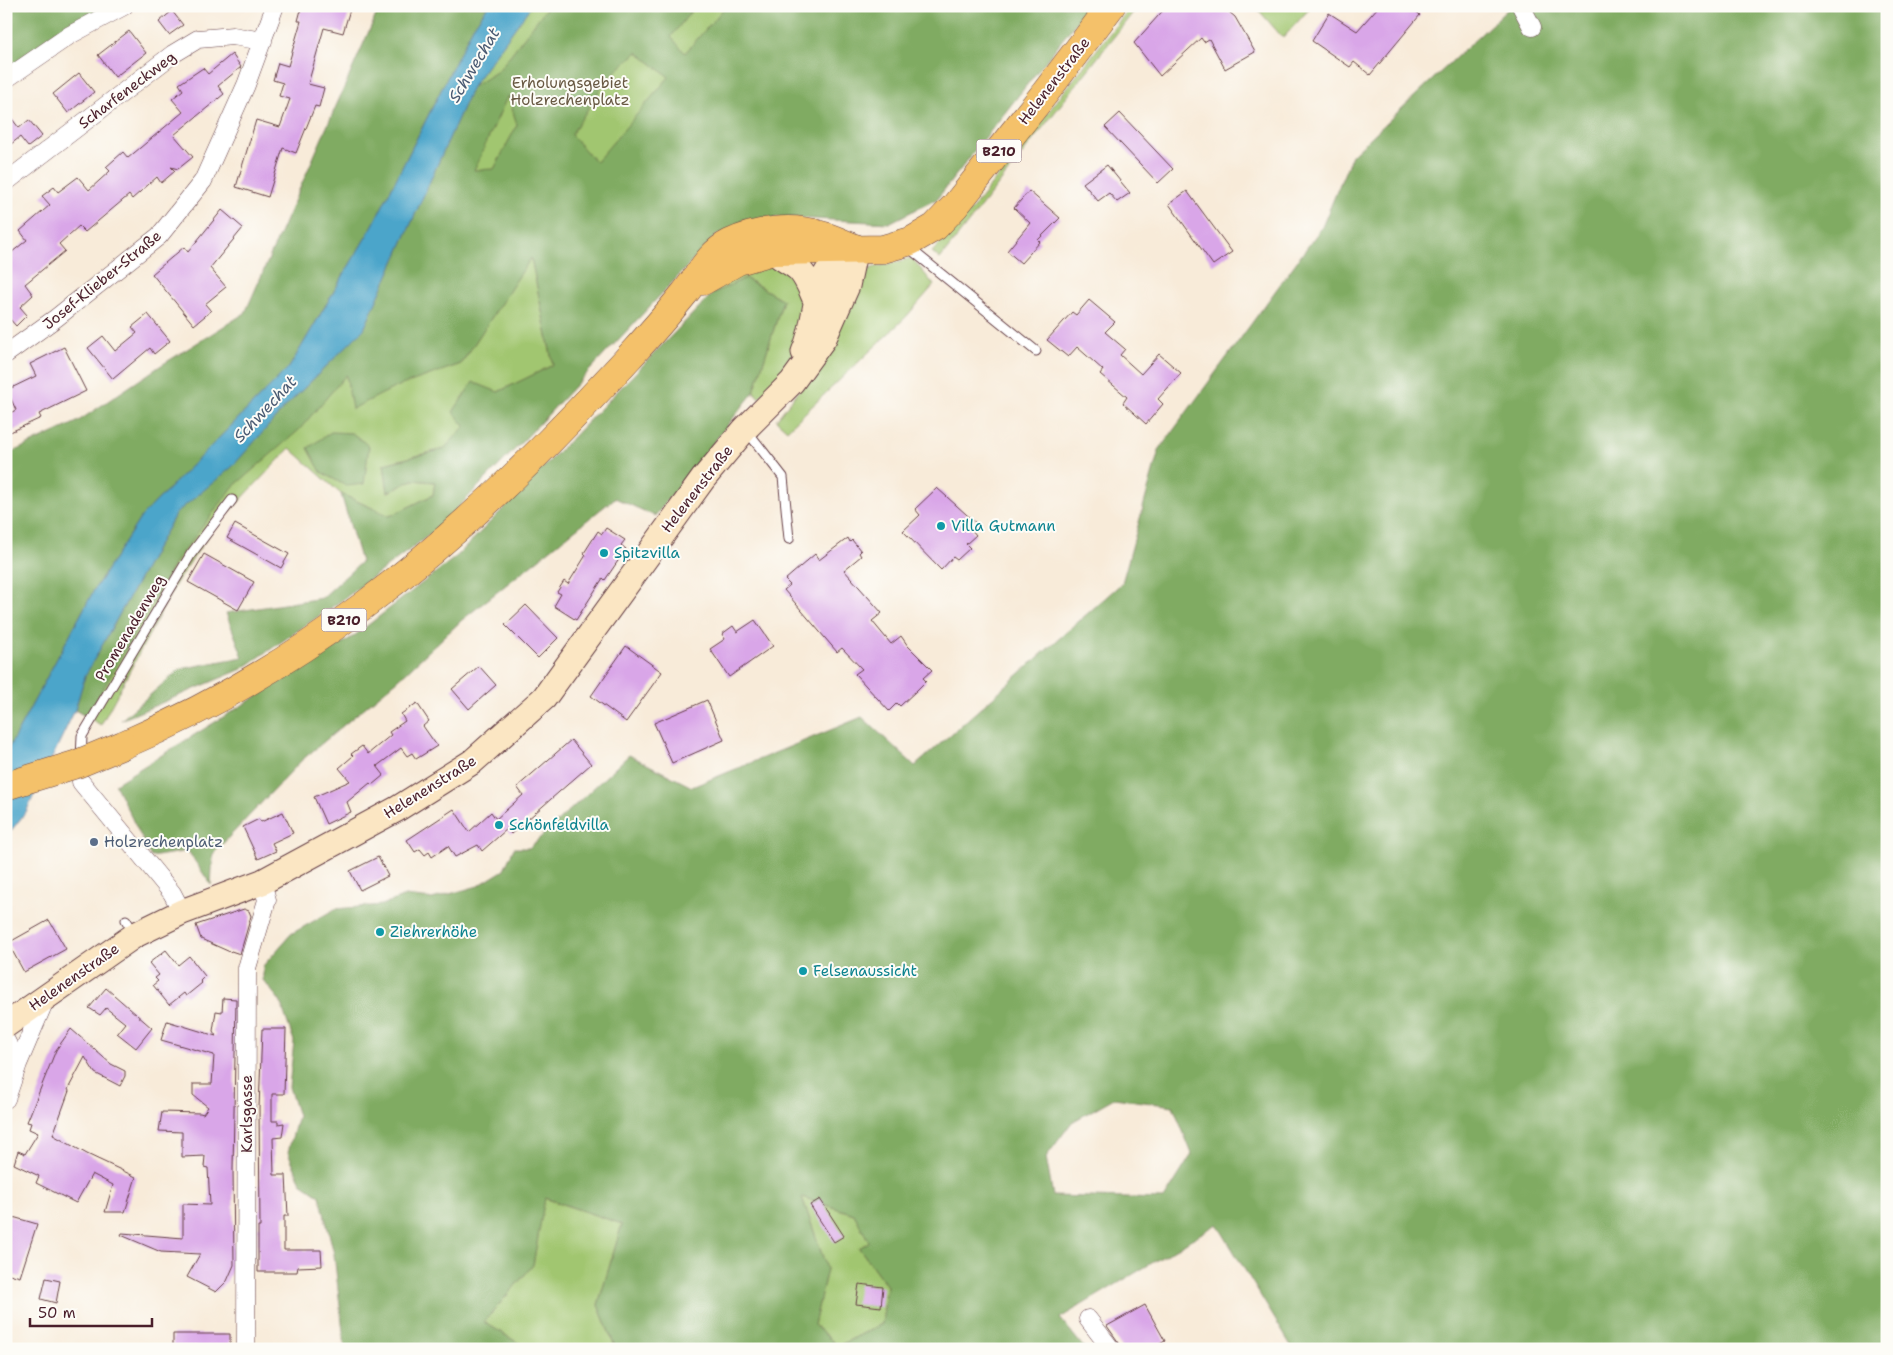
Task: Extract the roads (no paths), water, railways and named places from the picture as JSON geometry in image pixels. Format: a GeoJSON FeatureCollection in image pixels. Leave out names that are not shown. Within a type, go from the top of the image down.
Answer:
{"type":"FeatureCollection","features":[{"type":"Feature","properties":{"kind":"main road","name":"Helenenstraße"},"geometry":{"type":"LineString","coordinates":[[773,251],[883,249],[910,242],[935,227],[955,206],[1046,93],[1111,6]]}},
{"type":"Feature","properties":{"kind":"main road","name":"B210"},"geometry":{"type":"LineString","coordinates":[[6,786],[77,764],[166,726],[242,686],[323,636],[364,607],[469,519],[536,454],[603,384],[685,293],[708,259],[729,244],[760,233],[788,230],[820,234],[856,248]]}},
{"type":"Feature","properties":{"kind":"main road","name":"B210"},"geometry":{"type":"LineString","coordinates":[[685,293],[738,261],[773,251]]}},
{"type":"Feature","properties":{"kind":"street"},"geometry":{"type":"LineString","coordinates":[[6,79],[70,35],[124,6]]}},
{"type":"Feature","properties":{"kind":"street","name":"Josef-Klieber-Straße"},"geometry":{"type":"LineString","coordinates":[[6,354],[56,318],[159,236],[203,181],[246,85],[275,6]]}},
{"type":"Feature","properties":{"kind":"street"},"geometry":{"type":"LineString","coordinates":[[1520,6],[1532,27]]}},
{"type":"Feature","properties":{"kind":"street","name":"Scharfeneckweg"},"geometry":{"type":"LineString","coordinates":[[6,182],[173,54],[198,39],[233,36],[262,40]]}},
{"type":"Feature","properties":{"kind":"street","name":"Helenenstraße"},"geometry":{"type":"LineString","coordinates":[[792,382],[810,340],[816,301],[826,275],[834,263],[856,248]]}},
{"type":"Feature","properties":{"kind":"street","name":"Helenenstraße"},"geometry":{"type":"LineString","coordinates":[[6,1025],[47,996],[130,927],[182,912],[262,882],[397,809],[472,762],[544,698],[685,502],[745,429],[792,382],[824,338],[847,286],[856,248]]}},
{"type":"Feature","properties":{"kind":"street"},"geometry":{"type":"LineString","coordinates":[[773,251],[798,268],[809,284],[816,301]]}},
{"type":"Feature","properties":{"kind":"street"},"geometry":{"type":"LineString","coordinates":[[81,782],[172,893],[182,912]]}},
{"type":"Feature","properties":{"kind":"street","name":"Karlsgasse"},"geometry":{"type":"LineString","coordinates":[[246,1349],[247,968],[266,900],[262,882]]}},
{"type":"Feature","properties":{"kind":"street"},"geometry":{"type":"LineString","coordinates":[[6,1099],[18,1064],[47,996]]}},
{"type":"Feature","properties":{"kind":"street"},"geometry":{"type":"LineString","coordinates":[[6,1041],[18,1064]]}},
{"type":"Feature","properties":{"kind":"street"},"geometry":{"type":"LineString","coordinates":[[1088,1319],[1111,1349]]}},
{"type":"Feature","properties":{"kind":"lane"},"geometry":{"type":"LineString","coordinates":[[904,243],[1036,351]]}},
{"type":"Feature","properties":{"kind":"lane"},"geometry":{"type":"LineString","coordinates":[[745,429],[783,477],[789,539]]}},
{"type":"Feature","properties":{"kind":"lane","name":"Promenadenweg"},"geometry":{"type":"LineString","coordinates":[[81,782],[82,736],[191,554],[232,500]]}},
{"type":"Feature","properties":{"kind":"water","name":"Schwechat"},"geometry":{"type":"Polygon","coordinates":[[[488,6],[531,6],[472,87],[364,329],[287,405],[232,467],[176,513],[85,676],[75,710],[26,812],[6,837],[6,753],[94,590],[141,517],[290,366],[373,225],[473,27],[488,6]]]}},
{"type":"Feature","properties":{"kind":"place","name":"Villa Gutmann"},"geometry":{"type":"Point","coordinates":[941,526]}},
{"type":"Feature","properties":{"kind":"place","name":"Spitzvilla"},"geometry":{"type":"Point","coordinates":[604,553]}},
{"type":"Feature","properties":{"kind":"place","name":"Schönfeldvilla"},"geometry":{"type":"Point","coordinates":[499,825]}},
{"type":"Feature","properties":{"kind":"place","name":"Holzrechenplatz"},"geometry":{"type":"Point","coordinates":[94,842]}},
{"type":"Feature","properties":{"kind":"place","name":"Ziehrerhöhe"},"geometry":{"type":"Point","coordinates":[380,932]}},
{"type":"Feature","properties":{"kind":"place","name":"Felsenaussicht"},"geometry":{"type":"Point","coordinates":[803,971]}},
{"type":"Feature","properties":{"kind":"park label","name":"Erholungsgebiet Holzrechenplatz"},"geometry":{"type":"Point","coordinates":[570,92]}}]}
